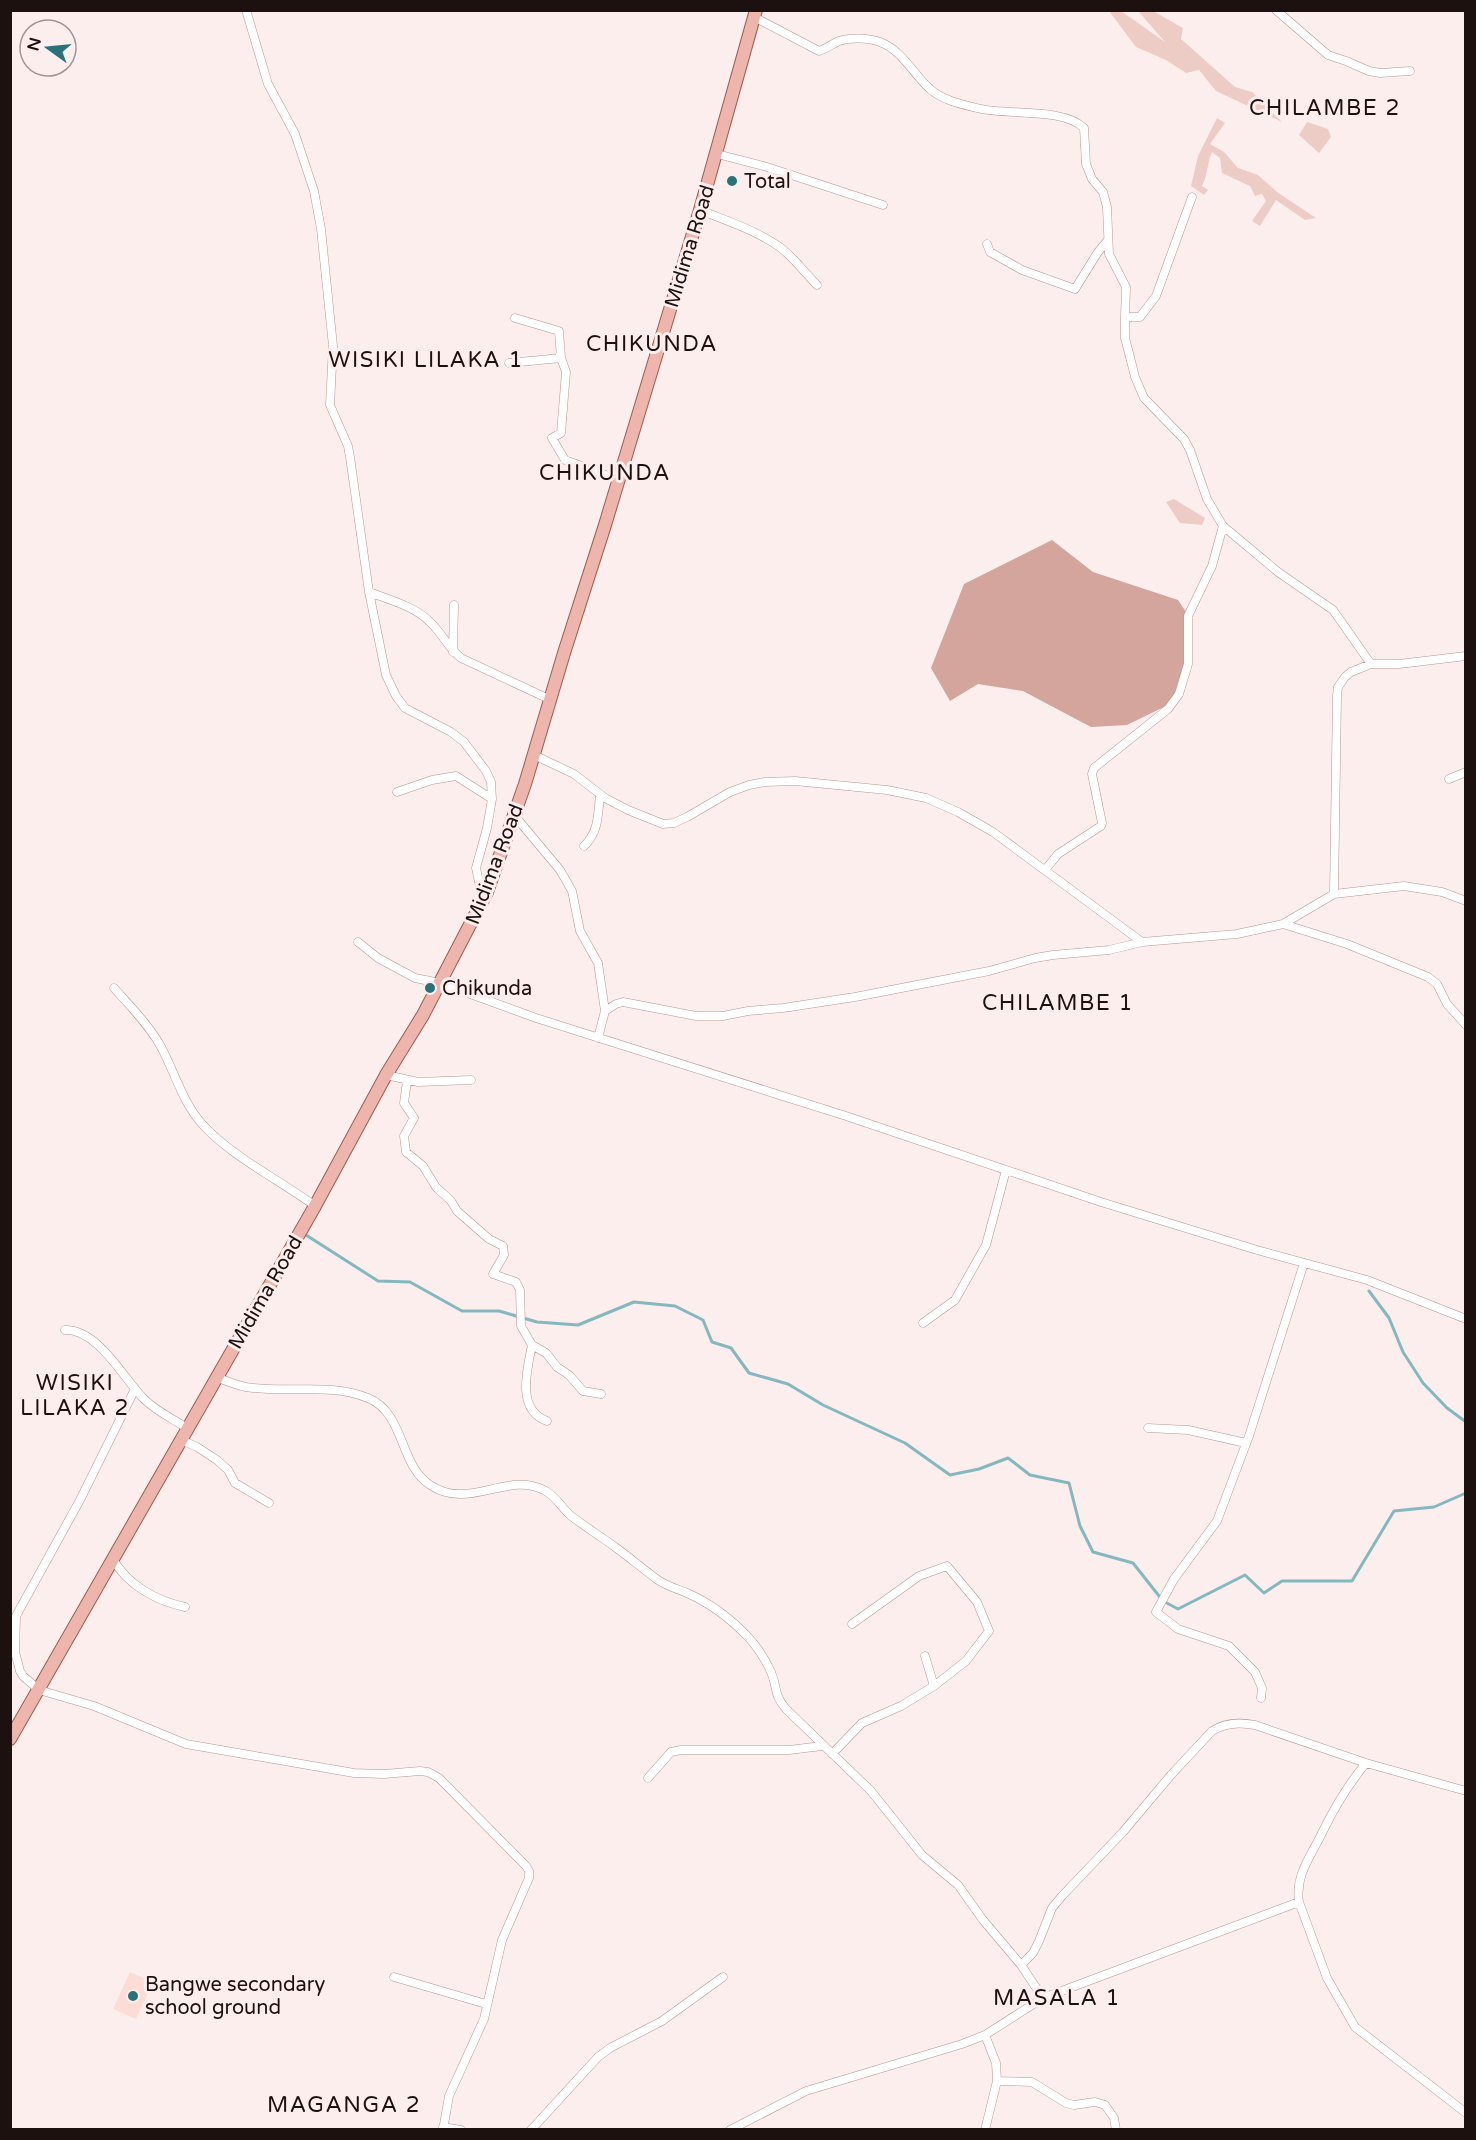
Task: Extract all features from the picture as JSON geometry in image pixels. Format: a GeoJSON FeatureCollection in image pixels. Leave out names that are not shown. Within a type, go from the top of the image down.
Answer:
{"type":"FeatureCollection","features":[{"type":"Feature","properties":{"kind":"main road","name":"Midima Road"},"geometry":{"type":"LineString","coordinates":[[10,1739],[315,1206],[386,1075],[440,984],[487,892],[534,755],[619,480],[717,154],[755,14]]}},
{"type":"Feature","properties":{"kind":"street"},"geometry":{"type":"LineString","coordinates":[[246,10],[268,84],[295,134],[318,208],[333,346],[330,405],[348,446],[369,592],[386,675],[396,696],[405,708],[451,732],[464,742],[486,771],[491,782],[492,798],[476,868],[479,882],[487,892]]}},
{"type":"Feature","properties":{"kind":"street"},"geometry":{"type":"LineString","coordinates":[[1276,10],[1328,55],[1380,74],[1410,71]]}},
{"type":"Feature","properties":{"kind":"street"},"geometry":{"type":"LineString","coordinates":[[755,14],[819,51],[839,41],[852,39],[882,43],[897,53],[929,88],[946,98],[977,109],[1006,113],[1048,114],[1064,118],[1083,128],[1086,164],[1092,179],[1106,198],[1109,254],[1126,287],[1125,338],[1135,377],[1144,398],[1184,439],[1207,499],[1223,526],[1278,572],[1333,610],[1371,664]]}},
{"type":"Feature","properties":{"kind":"street"},"geometry":{"type":"LineString","coordinates":[[717,154],[767,167],[883,205]]}},
{"type":"Feature","properties":{"kind":"street"},"geometry":{"type":"LineString","coordinates":[[1125,317],[1140,317],[1156,296],[1192,197]]}},
{"type":"Feature","properties":{"kind":"street"},"geometry":{"type":"LineString","coordinates":[[700,210],[779,246],[817,285]]}},
{"type":"Feature","properties":{"kind":"street"},"geometry":{"type":"LineString","coordinates":[[987,244],[990,252],[1022,270],[1075,289],[1108,240]]}},
{"type":"Feature","properties":{"kind":"street"},"geometry":{"type":"LineString","coordinates":[[515,318],[559,331],[560,355],[566,372],[561,433],[552,438],[565,460],[619,480]]}},
{"type":"Feature","properties":{"kind":"street"},"geometry":{"type":"LineString","coordinates":[[509,363],[561,358],[560,355]]}},
{"type":"Feature","properties":{"kind":"street"},"geometry":{"type":"LineString","coordinates":[[1044,870],[1058,854],[1101,826],[1092,774],[1094,768],[1168,709],[1179,694],[1188,664],[1188,616],[1212,566],[1223,526]]}},
{"type":"Feature","properties":{"kind":"street"},"geometry":{"type":"LineString","coordinates":[[369,592],[416,611],[429,620],[453,652],[461,658],[551,700]]}},
{"type":"Feature","properties":{"kind":"street"},"geometry":{"type":"LineString","coordinates":[[453,652],[454,605]]}},
{"type":"Feature","properties":{"kind":"street"},"geometry":{"type":"LineString","coordinates":[[1334,894],[1338,687],[1351,672],[1371,664],[1399,664],[1466,656]]}},
{"type":"Feature","properties":{"kind":"street"},"geometry":{"type":"LineString","coordinates":[[534,755],[574,774],[600,794],[628,810],[663,824],[687,818],[730,792],[765,782],[795,781],[904,793],[926,798],[975,821],[1142,942]]}},
{"type":"Feature","properties":{"kind":"street"},"geometry":{"type":"LineString","coordinates":[[1449,780],[1466,772]]}},
{"type":"Feature","properties":{"kind":"street"},"geometry":{"type":"LineString","coordinates":[[397,792],[432,780],[456,776],[492,798]]}},
{"type":"Feature","properties":{"kind":"street"},"geometry":{"type":"LineString","coordinates":[[584,846],[592,838],[597,822],[600,794]]}},
{"type":"Feature","properties":{"kind":"street"},"geometry":{"type":"LineString","coordinates":[[514,815],[568,881],[580,931],[598,963],[605,1011],[598,1038]]}},
{"type":"Feature","properties":{"kind":"street"},"geometry":{"type":"LineString","coordinates":[[605,1011],[622,1002],[696,1016],[723,1017],[748,1011],[855,997],[989,971],[1035,958],[1109,950],[1142,942],[1237,934],[1283,924],[1334,894],[1404,886],[1442,892],[1466,901]]}},
{"type":"Feature","properties":{"kind":"street"},"geometry":{"type":"LineString","coordinates":[[1283,924],[1347,944],[1428,977],[1437,984],[1447,1004],[1466,1025]]}},
{"type":"Feature","properties":{"kind":"street"},"geometry":{"type":"LineString","coordinates":[[358,942],[369,952],[404,974],[415,978],[440,984],[536,1018],[835,1112],[1101,1202],[1367,1280],[1466,1319]]}},
{"type":"Feature","properties":{"kind":"street"},"geometry":{"type":"LineString","coordinates":[[114,988],[160,1045],[181,1094],[204,1125],[230,1148],[315,1206]]}},
{"type":"Feature","properties":{"kind":"street"},"geometry":{"type":"LineString","coordinates":[[386,1075],[418,1082],[471,1080]]}},
{"type":"Feature","properties":{"kind":"street"},"geometry":{"type":"LineString","coordinates":[[407,1081],[404,1103],[414,1118],[404,1136],[406,1152],[423,1166],[457,1211],[489,1239],[503,1246],[504,1255],[493,1274],[516,1282],[520,1290],[521,1326],[532,1345],[546,1353],[557,1367],[569,1375],[583,1391],[601,1394]]}},
{"type":"Feature","properties":{"kind":"street"},"geometry":{"type":"LineString","coordinates":[[923,1323],[955,1300],[986,1245],[1006,1170]]}},
{"type":"Feature","properties":{"kind":"street"},"geometry":{"type":"LineString","coordinates":[[1261,1698],[1262,1688],[1255,1672],[1229,1646],[1178,1629],[1156,1612],[1174,1579],[1217,1521],[1246,1443],[1304,1263]]}},
{"type":"Feature","properties":{"kind":"street"},"geometry":{"type":"LineString","coordinates":[[65,1329],[82,1334],[103,1351],[146,1401],[187,1428]]}},
{"type":"Feature","properties":{"kind":"street"},"geometry":{"type":"LineString","coordinates":[[532,1345],[525,1388],[532,1413],[537,1418],[547,1421]]}},
{"type":"Feature","properties":{"kind":"street"},"geometry":{"type":"LineString","coordinates":[[216,1377],[246,1387],[338,1391],[368,1398],[378,1403],[392,1420],[419,1474],[427,1483],[448,1493],[478,1493],[522,1484],[545,1490],[569,1515],[660,1582],[715,1609],[749,1638],[771,1671],[777,1697],[822,1746],[854,1773],[889,1812],[915,1848],[958,1885],[982,1920],[1021,1965],[1043,1998]]}},
{"type":"Feature","properties":{"kind":"street"},"geometry":{"type":"LineString","coordinates":[[135,1389],[80,1500],[13,1616],[15,1652],[20,1671],[39,1690],[81,1701],[170,1738],[206,1749],[361,1774],[420,1771],[439,1778],[526,1866],[529,1878],[502,1941],[479,2031],[449,2096],[443,2128],[461,2130]]}},
{"type":"Feature","properties":{"kind":"street"},"geometry":{"type":"LineString","coordinates":[[1148,1428],[1188,1430],[1246,1443]]}},
{"type":"Feature","properties":{"kind":"street"},"geometry":{"type":"LineString","coordinates":[[181,1440],[217,1460],[228,1470],[235,1483],[269,1503]]}},
{"type":"Feature","properties":{"kind":"street"},"geometry":{"type":"LineString","coordinates":[[112,1559],[121,1574],[142,1589],[167,1603],[185,1607]]}},
{"type":"Feature","properties":{"kind":"street"},"geometry":{"type":"LineString","coordinates":[[832,1754],[862,1724],[902,1706],[934,1686],[966,1660],[988,1631],[977,1602],[947,1566],[919,1576],[852,1624]]}},
{"type":"Feature","properties":{"kind":"street"},"geometry":{"type":"LineString","coordinates":[[925,1656],[934,1686]]}},
{"type":"Feature","properties":{"kind":"street"},"geometry":{"type":"LineString","coordinates":[[1021,1965],[1036,1947],[1052,1908],[1123,1832],[1187,1758],[1212,1731],[1220,1726],[1244,1723],[1256,1725],[1366,1763],[1466,1791]]}},
{"type":"Feature","properties":{"kind":"street"},"geometry":{"type":"LineString","coordinates":[[648,1778],[671,1752],[681,1750],[789,1750],[822,1746]]}},
{"type":"Feature","properties":{"kind":"street"},"geometry":{"type":"LineString","coordinates":[[1366,1763],[1334,1806],[1306,1863],[1299,1884],[1299,1902],[1327,1978],[1355,2027],[1466,2113]]}},
{"type":"Feature","properties":{"kind":"street"},"geometry":{"type":"LineString","coordinates":[[730,2130],[806,2091],[962,2044],[985,2035],[1043,1998],[1299,1902]]}},
{"type":"Feature","properties":{"kind":"street"},"geometry":{"type":"LineString","coordinates":[[394,1977],[486,2004]]}},
{"type":"Feature","properties":{"kind":"street"},"geometry":{"type":"LineString","coordinates":[[530,2129],[598,2057],[610,2048],[647,2030],[723,1977]]}},
{"type":"Feature","properties":{"kind":"street"},"geometry":{"type":"LineString","coordinates":[[985,2035],[996,2063],[997,2081],[985,2130]]}},
{"type":"Feature","properties":{"kind":"street"},"geometry":{"type":"LineString","coordinates":[[997,2081],[1032,2082],[1066,2103],[1074,2105],[1095,2102],[1104,2104],[1113,2118],[1116,2130]]}},
{"type":"Feature","properties":{"kind":"shaded area"},"geometry":{"type":"Polygon","coordinates":[[[1109,11],[1121,11],[1165,42],[1138,11],[1153,11],[1183,28],[1181,39],[1235,87],[1252,92],[1282,122],[1216,91],[1199,70],[1186,73],[1166,60],[1136,47],[1109,11]]]}},
{"type":"Feature","properties":{"kind":"shaded area"},"geometry":{"type":"Polygon","coordinates":[[[1217,118],[1225,123],[1210,144],[1224,152],[1238,168],[1258,175],[1277,192],[1316,218],[1305,220],[1276,200],[1260,226],[1252,221],[1266,201],[1262,194],[1255,196],[1250,186],[1222,173],[1220,158],[1212,152],[1202,186],[1208,190],[1204,195],[1191,186],[1198,156],[1217,118]]]}},
{"type":"Feature","properties":{"kind":"shaded area"},"geometry":{"type":"Polygon","coordinates":[[[1307,122],[1328,129],[1331,137],[1319,153],[1299,135],[1307,122]]]}},
{"type":"Feature","properties":{"kind":"shaded area"},"geometry":{"type":"Polygon","coordinates":[[[1174,499],[1205,518],[1202,525],[1180,523],[1166,502],[1174,499]]]}},
{"type":"Feature","properties":{"kind":"shaded area"},"geometry":{"type":"Polygon","coordinates":[[[1052,540],[1093,572],[1178,600],[1186,612],[1186,665],[1174,702],[1127,725],[1091,727],[1023,691],[978,684],[950,701],[931,668],[964,584],[1052,540]]]}},
{"type":"Feature","properties":{"kind":"shaded area","name":"Bangwe secondary school ground"},"geometry":{"type":"Polygon","coordinates":[[[130,1972],[153,1982],[136,2019],[113,2009],[130,1972]]]}},
{"type":"Feature","properties":{"kind":"waterway"},"geometry":{"type":"LineString","coordinates":[[306,1235],[378,1281],[410,1282],[462,1311],[499,1311],[537,1322],[578,1325],[634,1302],[675,1306],[703,1320],[712,1342],[731,1348],[749,1373],[788,1384],[823,1405],[905,1443],[950,1475],[979,1469],[1008,1458],[1030,1475],[1069,1483],[1080,1526],[1093,1552],[1133,1563],[1163,1601],[1178,1609],[1245,1575],[1264,1593],[1282,1581],[1352,1581],[1394,1511],[1434,1507],[1466,1493]]}},
{"type":"Feature","properties":{"kind":"waterway"},"geometry":{"type":"LineString","coordinates":[[1369,1291],[1389,1318],[1403,1352],[1423,1383],[1447,1408],[1466,1422]]}},
{"type":"Feature","properties":{"kind":"place","name":"Total"},"geometry":{"type":"Point","coordinates":[732,181]}},
{"type":"Feature","properties":{"kind":"place","name":"Chikunda"},"geometry":{"type":"Point","coordinates":[430,988]}},
{"type":"Feature","properties":{"kind":"place","name":"Bangwe secondary school ground"},"geometry":{"type":"Point","coordinates":[133,1996]}},
{"type":"Feature","properties":{"kind":"district","name":"CHILAMBE 2"},"geometry":{"type":"Point","coordinates":[1325,107]}},
{"type":"Feature","properties":{"kind":"district","name":"CHIKUNDA"},"geometry":{"type":"Point","coordinates":[652,343]}},
{"type":"Feature","properties":{"kind":"district","name":"WISIKI LILAKA 1"},"geometry":{"type":"Point","coordinates":[426,359]}},
{"type":"Feature","properties":{"kind":"district","name":"CHIKUNDA"},"geometry":{"type":"Point","coordinates":[605,472]}},
{"type":"Feature","properties":{"kind":"district","name":"CHILAMBE 1"},"geometry":{"type":"Point","coordinates":[1058,1002]}},
{"type":"Feature","properties":{"kind":"district","name":"WISIKI LILAKA 2"},"geometry":{"type":"Point","coordinates":[75,1394]}},
{"type":"Feature","properties":{"kind":"district","name":"MASALA 1"},"geometry":{"type":"Point","coordinates":[1057,1997]}},
{"type":"Feature","properties":{"kind":"district","name":"MAGANGA 2"},"geometry":{"type":"Point","coordinates":[344,2104]}}]}
